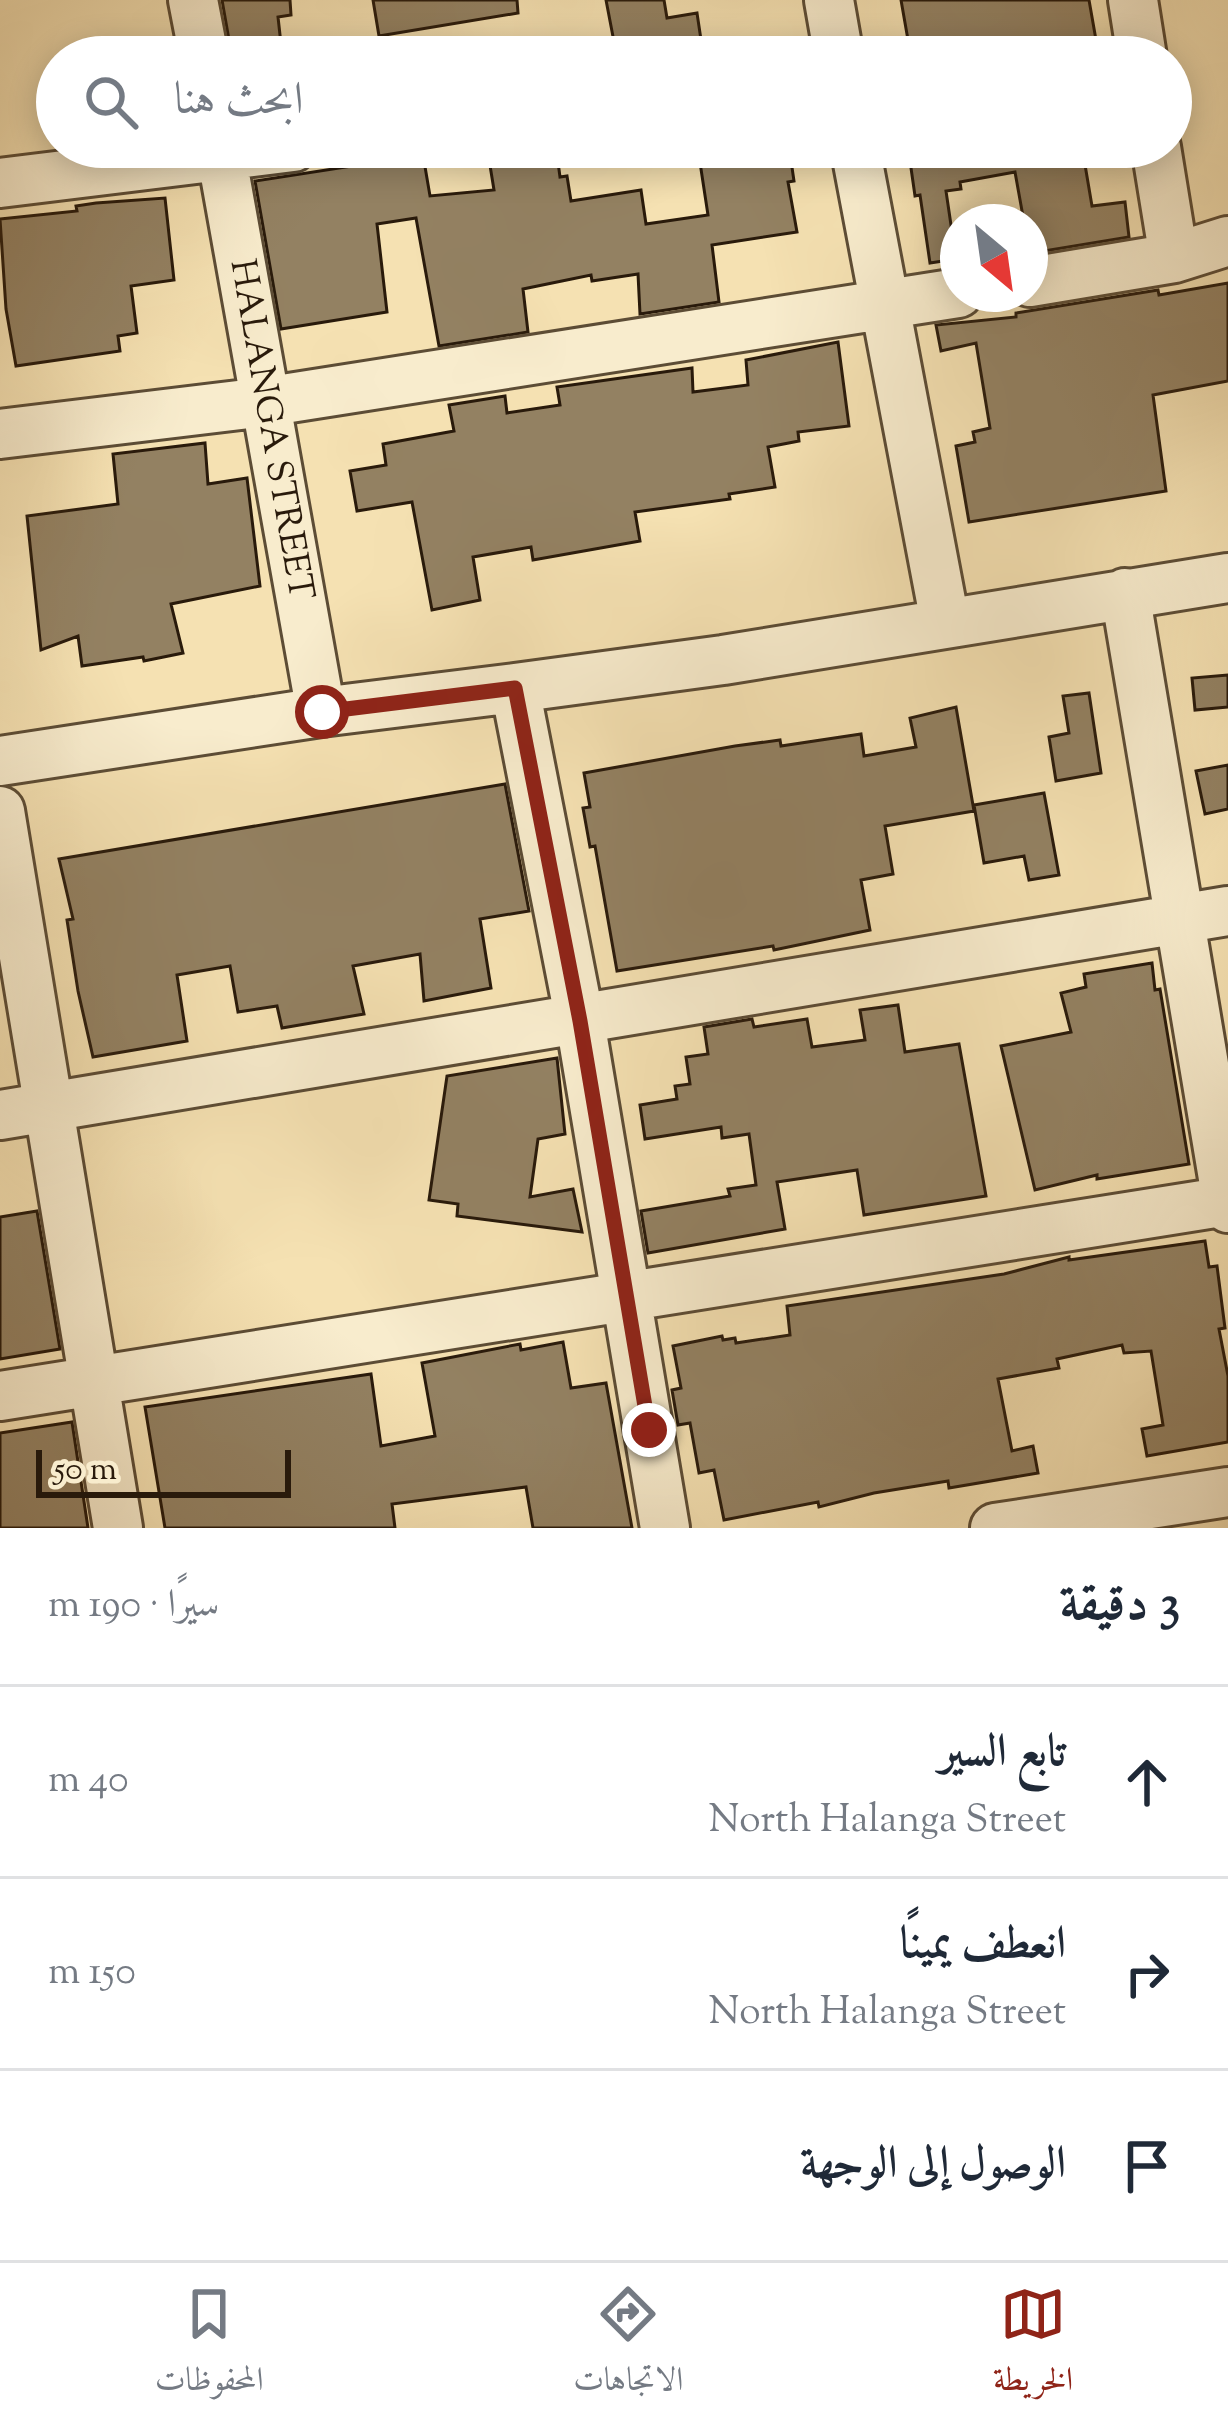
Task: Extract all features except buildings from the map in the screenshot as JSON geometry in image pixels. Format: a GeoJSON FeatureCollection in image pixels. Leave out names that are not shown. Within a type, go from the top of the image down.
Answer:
{"type":"FeatureCollection","features":[{"type":"Feature","properties":{"kind":"street"},"geometry":{"type":"LineString","coordinates":[[194,0],[200,36]]}},
{"type":"Feature","properties":{"kind":"street"},"geometry":{"type":"LineString","coordinates":[[829,0],[835,36]]}},
{"type":"Feature","properties":{"kind":"street"},"geometry":{"type":"LineString","coordinates":[[1142,36],[1143,1]]}},
{"type":"Feature","properties":{"kind":"street"},"geometry":{"type":"LineString","coordinates":[[0,183],[110,168]]}},
{"type":"Feature","properties":{"kind":"street","name":"HALANGA STREET"},"geometry":{"type":"LineString","coordinates":[[224,168],[322,712]]}},
{"type":"Feature","properties":{"kind":"street"},"geometry":{"type":"LineString","coordinates":[[859,168],[945,622]]}},
{"type":"Feature","properties":{"kind":"street"},"geometry":{"type":"LineString","coordinates":[[1159,168],[1174,259]]}},
{"type":"Feature","properties":{"kind":"street"},"geometry":{"type":"LineString","coordinates":[[1048,279],[1174,259],[1228,241]]}},
{"type":"Feature","properties":{"kind":"street"},"geometry":{"type":"LineString","coordinates":[[0,434],[263,402],[940,296]]}},
{"type":"Feature","properties":{"kind":"street"},"geometry":{"type":"LineString","coordinates":[[0,761],[322,712],[723,660],[1228,578]]}},
{"type":"Feature","properties":{"kind":"street"},"geometry":{"type":"LineString","coordinates":[[0,1396],[1228,1204],[1205,915],[1125,593]]}},
{"type":"Feature","properties":{"kind":"street"},"geometry":{"type":"LineString","coordinates":[[515,688],[580,1021],[665,1528]]}},
{"type":"Feature","properties":{"kind":"street"},"geometry":{"type":"LineString","coordinates":[[0,811],[118,1528]]}},
{"type":"Feature","properties":{"kind":"street"},"geometry":{"type":"LineString","coordinates":[[0,1114],[1205,915]]}},
{"type":"Feature","properties":{"kind":"street"},"geometry":{"type":"LineString","coordinates":[[995,1528],[1228,1492]]}},
{"type":"Feature","properties":{"kind":"route"},"geometry":{"type":"LineString","coordinates":[[322,712],[515,688],[580,1021],[649,1430]]}}]}
